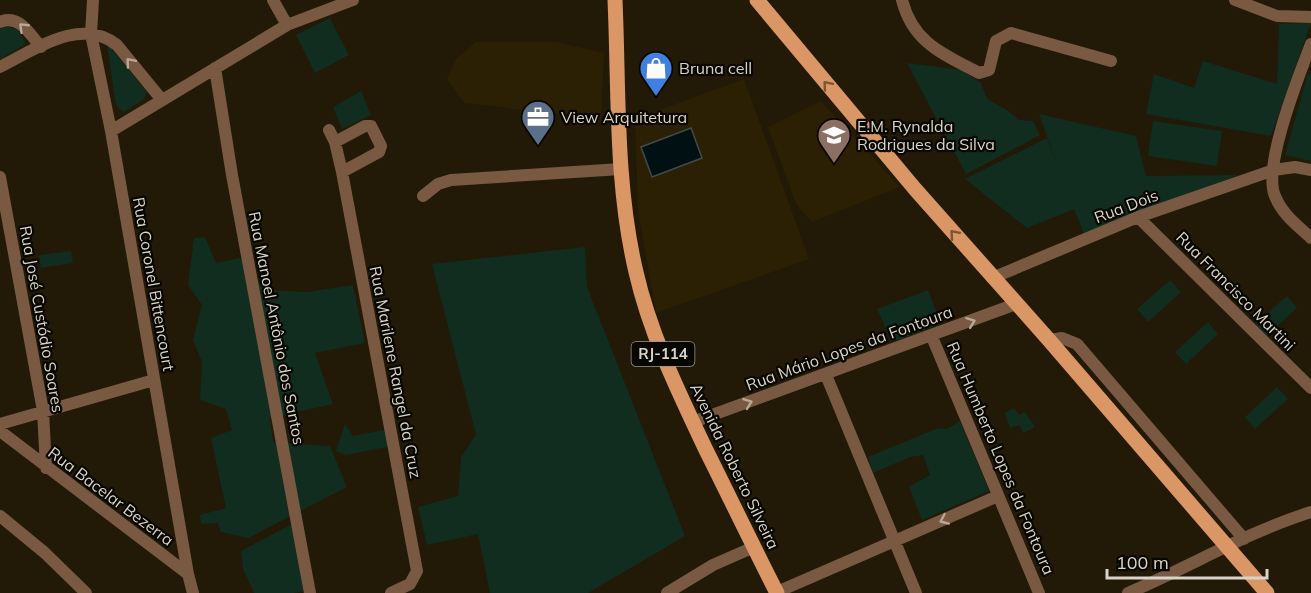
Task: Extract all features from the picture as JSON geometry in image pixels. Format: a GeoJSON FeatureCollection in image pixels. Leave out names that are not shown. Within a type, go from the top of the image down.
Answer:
{"type":"FeatureCollection","features":[{"type":"Feature","properties":{"kind":"main road","name":"Avenida Roberto Silveira"},"geometry":{"type":"LineString","coordinates":[[615,0],[621,169],[629,235],[640,290],[655,334],[693,422],[777,592]]}},
{"type":"Feature","properties":{"kind":"main road"},"geometry":{"type":"LineString","coordinates":[[757,0],[992,278],[1049,340],[1267,593]]}},
{"type":"Feature","properties":{"kind":"street","name":"Rua Coronel Bittencourt"},"geometry":{"type":"LineString","coordinates":[[93,0],[91,34],[111,131],[188,574]]}},
{"type":"Feature","properties":{"kind":"street"},"geometry":{"type":"LineString","coordinates":[[273,0],[286,25]]}},
{"type":"Feature","properties":{"kind":"street"},"geometry":{"type":"LineString","coordinates":[[111,131],[286,25],[350,0]]}},
{"type":"Feature","properties":{"kind":"street"},"geometry":{"type":"LineString","coordinates":[[902,0],[910,23],[921,38],[979,74],[989,70],[996,41],[1011,33],[1111,61]]}},
{"type":"Feature","properties":{"kind":"street"},"geometry":{"type":"LineString","coordinates":[[1235,0],[1277,16],[1311,17]]}},
{"type":"Feature","properties":{"kind":"street"},"geometry":{"type":"LineString","coordinates":[[0,22],[10,19],[17,21],[41,46]]}},
{"type":"Feature","properties":{"kind":"street"},"geometry":{"type":"LineString","coordinates":[[0,67],[41,46],[68,36],[91,34],[108,38],[117,45],[162,100]]}},
{"type":"Feature","properties":{"kind":"street"},"geometry":{"type":"LineString","coordinates":[[1311,44],[1290,101],[1274,170],[1273,194],[1283,212],[1311,238]]}},
{"type":"Feature","properties":{"kind":"street","name":"Rua Manoel Antônio dos Santos"},"geometry":{"type":"LineString","coordinates":[[215,68],[232,175],[310,593]]}},
{"type":"Feature","properties":{"kind":"street"},"geometry":{"type":"LineString","coordinates":[[335,142],[365,126],[371,126],[381,146],[379,152],[342,172]]}},
{"type":"Feature","properties":{"kind":"street","name":"Rua Marilene Rangel da Cruz"},"geometry":{"type":"LineString","coordinates":[[329,130],[335,142],[342,172],[416,565],[415,578],[410,584],[391,593]]}},
{"type":"Feature","properties":{"kind":"street","name":"Rua Dois"},"geometry":{"type":"LineString","coordinates":[[992,278],[1138,218],[1274,170],[1295,167],[1311,170]]}},
{"type":"Feature","properties":{"kind":"street"},"geometry":{"type":"LineString","coordinates":[[423,196],[438,184],[451,180],[621,169]]}},
{"type":"Feature","properties":{"kind":"street","name":"Rua José Custódio Soares"},"geometry":{"type":"LineString","coordinates":[[0,177],[43,411],[46,468]]}},
{"type":"Feature","properties":{"kind":"street","name":"Rua Francisco Martini"},"geometry":{"type":"LineString","coordinates":[[1138,218],[1311,388]]}},
{"type":"Feature","properties":{"kind":"street","name":"Rua Mário Lopes da Fontoura"},"geometry":{"type":"LineString","coordinates":[[693,422],[932,337],[1016,304]]}},
{"type":"Feature","properties":{"kind":"street","name":"Rua Humberto Lopes da Fontoura"},"geometry":{"type":"LineString","coordinates":[[932,337],[1039,593]]}},
{"type":"Feature","properties":{"kind":"street"},"geometry":{"type":"LineString","coordinates":[[1049,340],[1062,338],[1077,344],[1244,539]]}},
{"type":"Feature","properties":{"kind":"street"},"geometry":{"type":"LineString","coordinates":[[826,375],[916,593]]}},
{"type":"Feature","properties":{"kind":"street"},"geometry":{"type":"LineString","coordinates":[[0,424],[154,380]]}},
{"type":"Feature","properties":{"kind":"street","name":"Rua Bacelar Bezerra"},"geometry":{"type":"LineString","coordinates":[[0,431],[188,574]]}},
{"type":"Feature","properties":{"kind":"street"},"geometry":{"type":"LineString","coordinates":[[777,592],[998,496]]}},
{"type":"Feature","properties":{"kind":"street"},"geometry":{"type":"LineString","coordinates":[[1128,593],[1244,539],[1311,512]]}},
{"type":"Feature","properties":{"kind":"street"},"geometry":{"type":"LineString","coordinates":[[0,516],[53,560],[86,593]]}},
{"type":"Feature","properties":{"kind":"street"},"geometry":{"type":"LineString","coordinates":[[667,593],[713,565],[754,547]]}},
{"type":"Feature","properties":{"kind":"street"},"geometry":{"type":"LineString","coordinates":[[188,574],[193,593]]}},
{"type":"Feature","properties":{"kind":"shaded area"},"geometry":{"type":"Polygon","coordinates":[[[476,42],[557,42],[604,53],[601,119],[464,103],[447,79],[456,59],[476,42]]]}},
{"type":"Feature","properties":{"kind":"shaded area"},"geometry":{"type":"Polygon","coordinates":[[[744,79],[809,259],[656,313],[638,209],[635,119],[744,79]]]}},
{"type":"Feature","properties":{"kind":"shaded area"},"geometry":{"type":"Polygon","coordinates":[[[821,101],[900,187],[812,222],[796,204],[768,127],[821,101]]]}},
{"type":"Feature","properties":{"kind":"shaded area"},"geometry":{"type":"Polygon","coordinates":[[[691,128],[702,158],[652,177],[641,147],[691,128]]]}},
{"type":"Feature","properties":{"kind":"green space"},"geometry":{"type":"Polygon","coordinates":[[[330,18],[349,55],[315,73],[296,35],[330,18]]]}},
{"type":"Feature","properties":{"kind":"green space"},"geometry":{"type":"Polygon","coordinates":[[[1311,23],[1271,136],[1146,114],[1154,74],[1194,88],[1203,61],[1277,84],[1279,24],[1311,23]]]}},
{"type":"Feature","properties":{"kind":"green space"},"geometry":{"type":"Polygon","coordinates":[[[5,26],[17,29],[26,44],[0,59],[0,29],[5,26]]]}},
{"type":"Feature","properties":{"kind":"green space"},"geometry":{"type":"Polygon","coordinates":[[[107,43],[147,92],[143,100],[124,112],[117,107],[115,100],[107,43]]]}},
{"type":"Feature","properties":{"kind":"green space"},"geometry":{"type":"Polygon","coordinates":[[[907,63],[962,70],[981,83],[987,99],[1019,120],[1033,121],[1040,135],[966,174],[907,63]]]}},
{"type":"Feature","properties":{"kind":"green space"},"geometry":{"type":"Polygon","coordinates":[[[1308,73],[1311,75],[1311,161],[1285,155],[1308,73]]]}},
{"type":"Feature","properties":{"kind":"green space"},"geometry":{"type":"Polygon","coordinates":[[[361,91],[371,115],[342,129],[333,107],[361,91]]]}},
{"type":"Feature","properties":{"kind":"green space"},"geometry":{"type":"Polygon","coordinates":[[[1039,114],[1136,136],[1146,176],[1239,175],[1084,234],[1074,209],[1027,228],[965,179],[1047,138],[1058,166],[1039,114]]]}},
{"type":"Feature","properties":{"kind":"green space"},"geometry":{"type":"Polygon","coordinates":[[[1153,121],[1222,131],[1217,166],[1148,156],[1153,121]]]}},
{"type":"Feature","properties":{"kind":"green space"},"geometry":{"type":"Polygon","coordinates":[[[205,237],[216,263],[240,258],[266,290],[307,292],[353,285],[365,343],[315,353],[333,404],[270,418],[273,442],[330,446],[347,487],[248,538],[221,532],[218,523],[201,524],[200,515],[226,508],[211,438],[232,430],[226,409],[200,400],[202,362],[193,340],[202,305],[188,285],[194,238],[205,237]]]}},
{"type":"Feature","properties":{"kind":"green space"},"geometry":{"type":"Polygon","coordinates":[[[585,247],[587,287],[685,536],[588,593],[490,593],[478,534],[427,545],[418,507],[458,496],[461,457],[476,435],[432,264],[585,247]]]}},
{"type":"Feature","properties":{"kind":"green space"},"geometry":{"type":"Polygon","coordinates":[[[71,251],[73,263],[41,268],[39,255],[71,251]]]}},
{"type":"Feature","properties":{"kind":"green space"},"geometry":{"type":"Polygon","coordinates":[[[1170,280],[1181,292],[1148,322],[1137,309],[1170,280]]]}},
{"type":"Feature","properties":{"kind":"green space"},"geometry":{"type":"Polygon","coordinates":[[[928,290],[941,324],[892,342],[877,309],[928,290]]]}},
{"type":"Feature","properties":{"kind":"green space"},"geometry":{"type":"Polygon","coordinates":[[[1287,296],[1297,308],[1265,337],[1254,325],[1287,296]]]}},
{"type":"Feature","properties":{"kind":"green space"},"geometry":{"type":"Polygon","coordinates":[[[1208,322],[1218,334],[1186,364],[1175,352],[1208,322]]]}},
{"type":"Feature","properties":{"kind":"green space"},"geometry":{"type":"Polygon","coordinates":[[[1277,387],[1288,399],[1255,429],[1245,417],[1277,387]]]}},
{"type":"Feature","properties":{"kind":"green space"},"geometry":{"type":"Polygon","coordinates":[[[1014,408],[1019,415],[1025,412],[1035,427],[1023,433],[1020,425],[1010,428],[1005,413],[1014,408]]]}},
{"type":"Feature","properties":{"kind":"green space"},"geometry":{"type":"Polygon","coordinates":[[[960,421],[989,491],[922,520],[909,487],[930,475],[923,455],[910,457],[873,473],[868,457],[938,428],[947,429],[960,421]]]}},
{"type":"Feature","properties":{"kind":"green space"},"geometry":{"type":"Polygon","coordinates":[[[345,424],[353,436],[389,429],[392,446],[346,455],[336,451],[345,424]]]}},
{"type":"Feature","properties":{"kind":"green space"},"geometry":{"type":"Polygon","coordinates":[[[292,524],[308,590],[294,593],[254,593],[243,569],[241,551],[292,524]]]}},
{"type":"Feature","properties":{"kind":"place","name":"Bruna cell"},"geometry":{"type":"Point","coordinates":[656,97]}},
{"type":"Feature","properties":{"kind":"place","name":"View Arquitetura"},"geometry":{"type":"Point","coordinates":[538,146]}},
{"type":"Feature","properties":{"kind":"place","name":"E.M. Rynalda Rodrigues da Silva"},"geometry":{"type":"Point","coordinates":[834,164]}}]}
